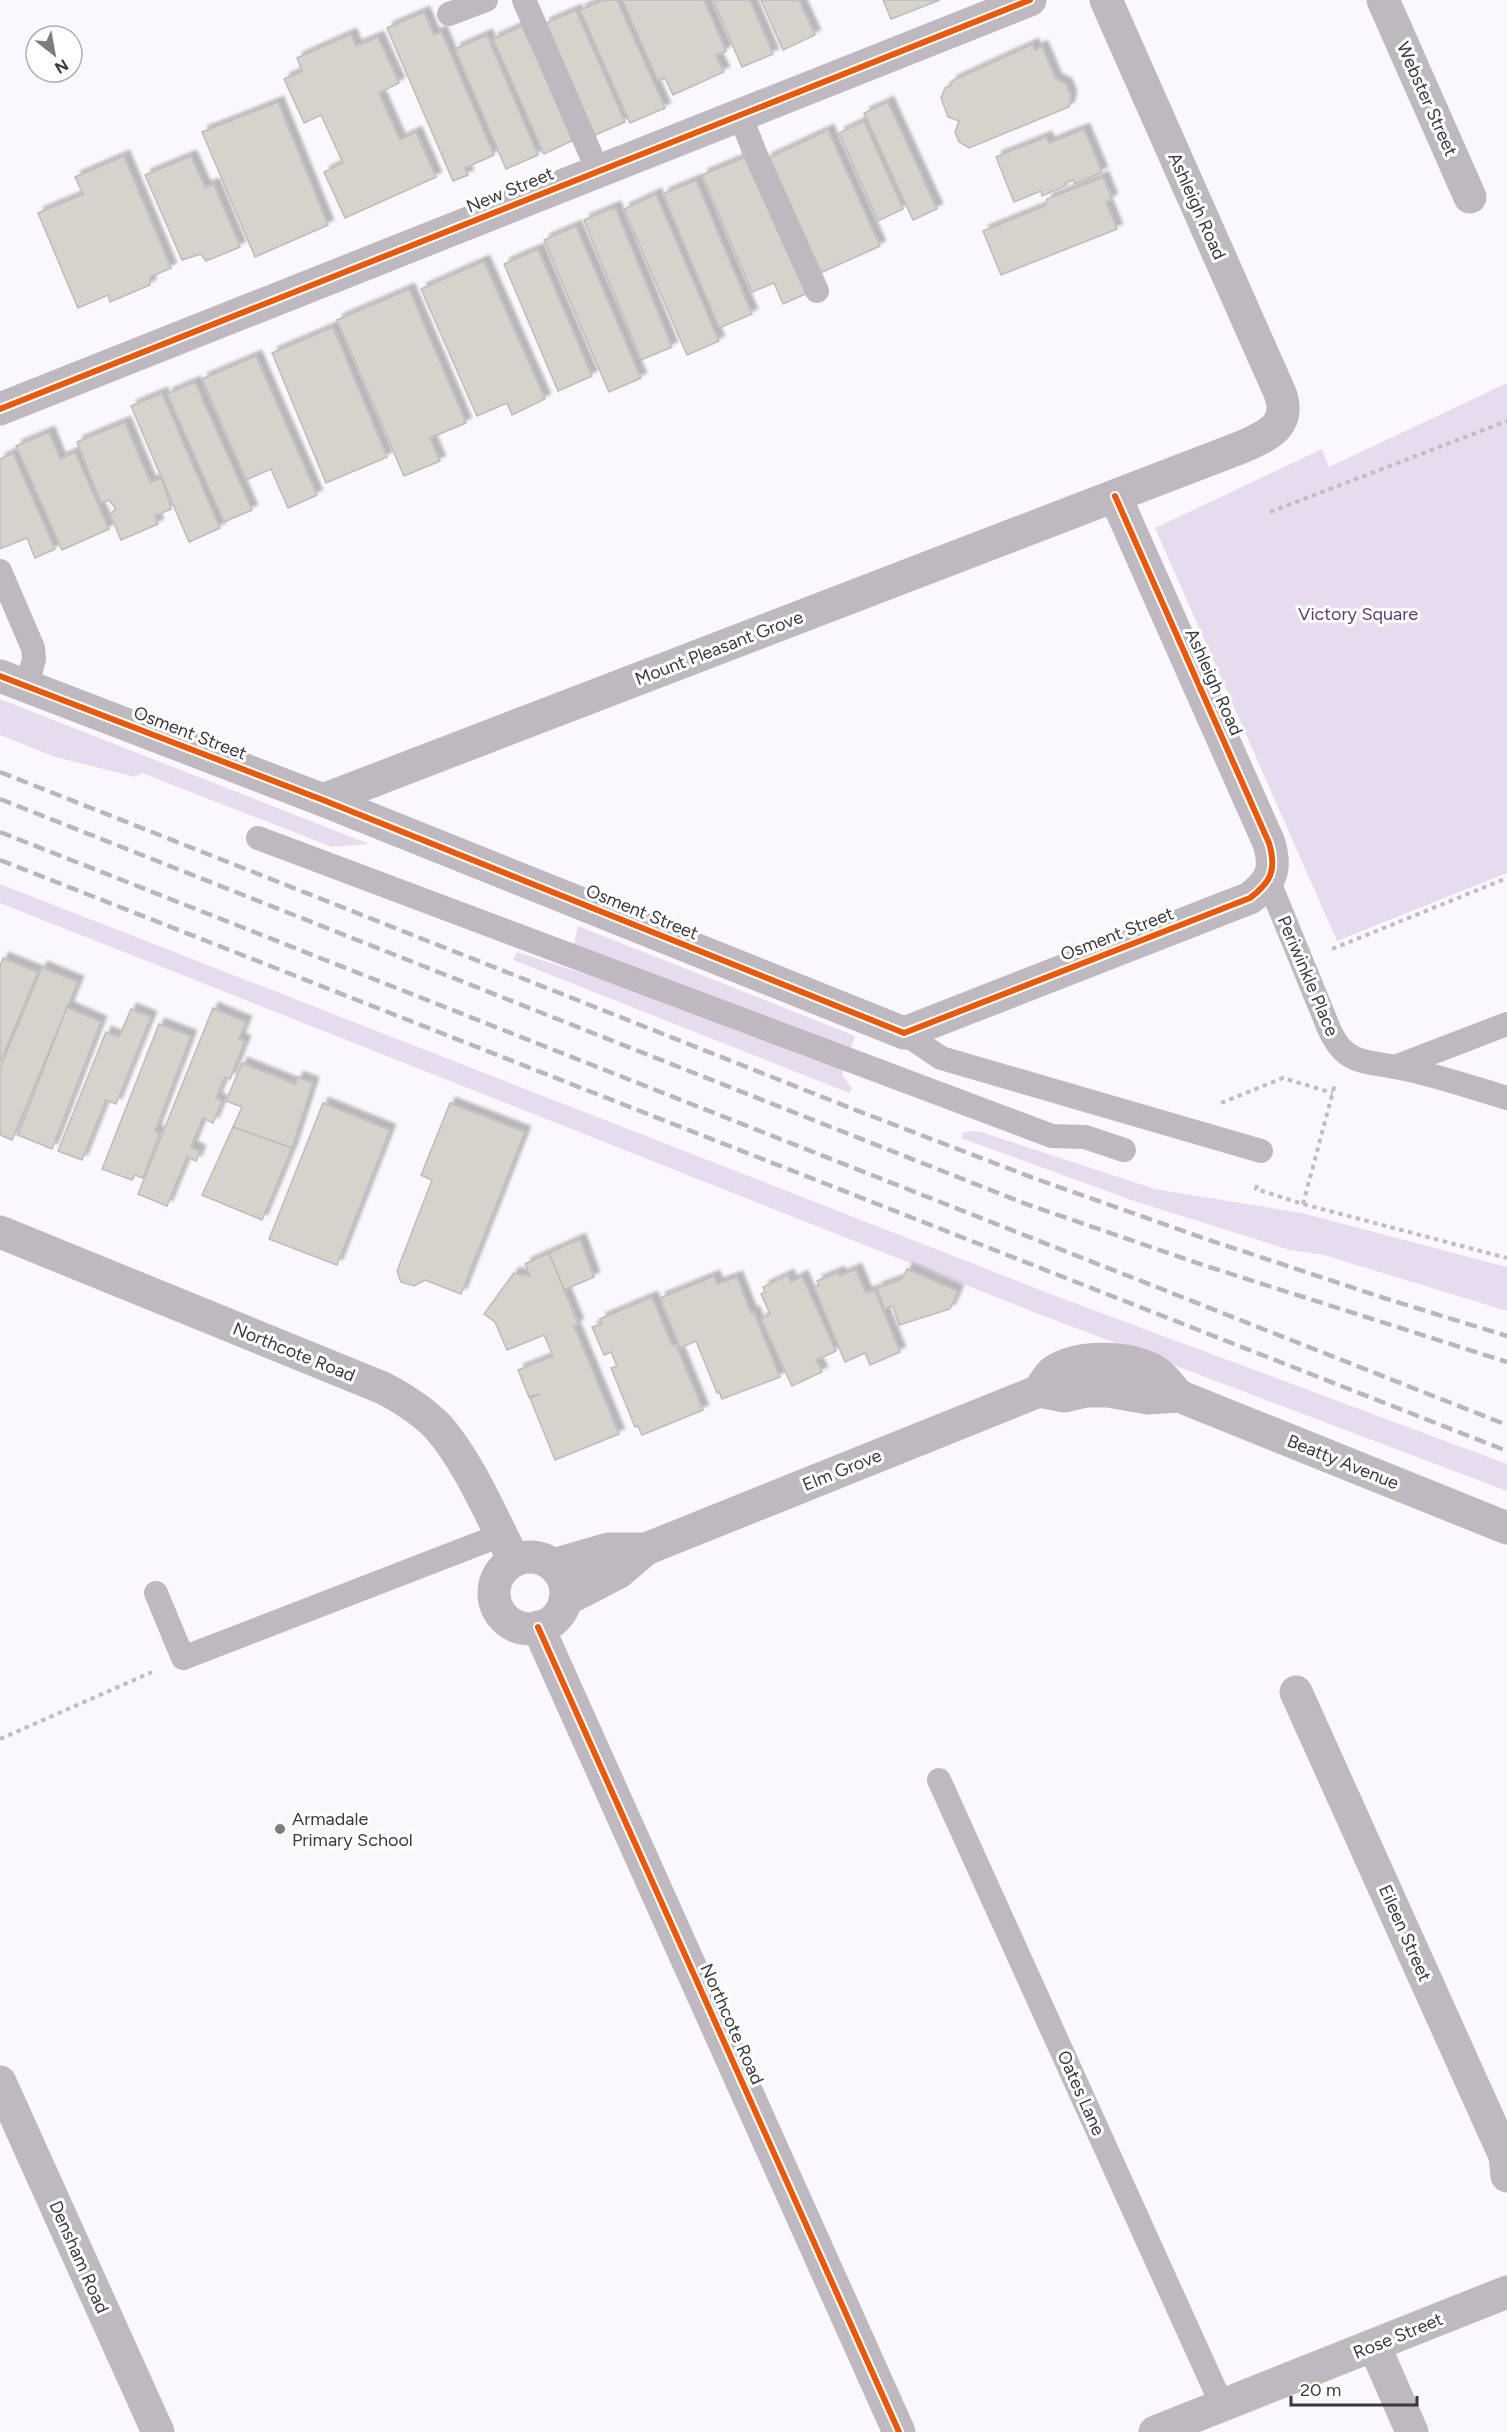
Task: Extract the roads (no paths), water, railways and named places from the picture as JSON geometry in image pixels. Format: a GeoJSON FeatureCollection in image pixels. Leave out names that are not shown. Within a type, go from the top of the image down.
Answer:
{"type":"FeatureCollection","features":[{"type":"Feature","properties":{"kind":"street","name":"New Street"},"geometry":{"type":"LineString","coordinates":[[0,409],[1030,0]]}},
{"type":"Feature","properties":{"kind":"street","name":"Ashleigh Road"},"geometry":{"type":"LineString","coordinates":[[1106,0],[1280,393],[1284,412],[1278,426],[1262,438],[1115,496],[1269,843],[1273,862],[1269,882]]}},
{"type":"Feature","properties":{"kind":"street","name":"Webster Street"},"geometry":{"type":"LineString","coordinates":[[1383,0],[1470,197]]}},
{"type":"Feature","properties":{"kind":"street","name":"Mount Pleasant Grove"},"geometry":{"type":"LineString","coordinates":[[323,800],[1115,496]]}},
{"type":"Feature","properties":{"kind":"street","name":"Osment Street"},"geometry":{"type":"LineString","coordinates":[[13,681],[323,800],[904,1033],[1250,898],[1269,882]]}},
{"type":"Feature","properties":{"kind":"street","name":"Northcote Road"},"geometry":{"type":"LineString","coordinates":[[0,1232],[405,1399],[424,1414],[450,1444],[507,1548]]}},
{"type":"Feature","properties":{"kind":"street","name":"Elm Grove"},"geometry":{"type":"LineString","coordinates":[[565,1600],[619,1572],[646,1549],[1039,1390],[1053,1372],[1065,1367],[1084,1361],[1112,1359]]}},
{"type":"Feature","properties":{"kind":"street","name":"Beatty Avenue"},"geometry":{"type":"LineString","coordinates":[[1112,1359],[1140,1364],[1158,1373],[1179,1396]]}},
{"type":"Feature","properties":{"kind":"street","name":"Beatty Avenue"},"geometry":{"type":"LineString","coordinates":[[1039,1390],[1065,1395],[1086,1391],[1108,1391],[1148,1398],[1179,1396],[1507,1528]]}},
{"type":"Feature","properties":{"kind":"street"},"geometry":{"type":"LineString","coordinates":[[507,1548],[527,1557],[541,1558],[554,1565],[561,1575],[566,1588],[565,1600],[560,1613],[550,1622],[538,1627],[525,1628],[513,1624],[503,1616],[496,1605],[494,1592],[497,1579],[504,1568],[507,1548]]}},
{"type":"Feature","properties":{"kind":"street","name":"Elm Grove"},"geometry":{"type":"LineString","coordinates":[[554,1565],[609,1549],[646,1549]]}},
{"type":"Feature","properties":{"kind":"street","name":"Northcote Road"},"geometry":{"type":"LineString","coordinates":[[538,1627],[899,2432]]}},
{"type":"Feature","properties":{"kind":"street","name":"Eileen Street"},"geometry":{"type":"LineString","coordinates":[[1296,1692],[1505,2156],[1507,2176]]}},
{"type":"Feature","properties":{"kind":"street","name":"Densham Road"},"geometry":{"type":"LineString","coordinates":[[0,2082],[12,2140],[158,2432]]}},
{"type":"Feature","properties":{"kind":"street","name":"Rose Street"},"geometry":{"type":"LineString","coordinates":[[1155,2432],[1507,2292]]}},
{"type":"Feature","properties":{"kind":"street"},"geometry":{"type":"LineString","coordinates":[[1374,2345],[1412,2432]]}},
{"type":"Feature","properties":{"kind":"lane"},"geometry":{"type":"LineString","coordinates":[[448,14],[486,0]]}},
{"type":"Feature","properties":{"kind":"lane"},"geometry":{"type":"LineString","coordinates":[[524,0],[598,171]]}},
{"type":"Feature","properties":{"kind":"lane"},"geometry":{"type":"LineString","coordinates":[[740,115],[817,291]]}},
{"type":"Feature","properties":{"kind":"lane"},"geometry":{"type":"LineString","coordinates":[[0,571],[33,648],[34,658],[13,681]]}},
{"type":"Feature","properties":{"kind":"lane"},"geometry":{"type":"LineString","coordinates":[[258,838],[1052,1136],[1085,1137],[1124,1150]]}},
{"type":"Feature","properties":{"kind":"lane","name":"Periwinkle Place"},"geometry":{"type":"LineString","coordinates":[[1269,882],[1330,1031],[1337,1045],[1344,1052],[1367,1062],[1395,1066],[1507,1098]]}},
{"type":"Feature","properties":{"kind":"lane","name":"Periwinkle Place"},"geometry":{"type":"LineString","coordinates":[[1395,1066],[1507,1024]]}},
{"type":"Feature","properties":{"kind":"lane"},"geometry":{"type":"LineString","coordinates":[[904,1033],[941,1058],[1261,1151]]}},
{"type":"Feature","properties":{"kind":"lane"},"geometry":{"type":"LineString","coordinates":[[1085,1137],[1094,1102]]}},
{"type":"Feature","properties":{"kind":"lane"},"geometry":{"type":"LineString","coordinates":[[156,1593],[183,1658],[507,1548]]}},
{"type":"Feature","properties":{"kind":"lane","name":"Oates Lane"},"geometry":{"type":"LineString","coordinates":[[939,1780],[1222,2405]]}},
{"type":"Feature","properties":{"kind":"railway"},"geometry":{"type":"LineString","coordinates":[[0,772],[1036,1179],[1206,1239],[1507,1336]]}},
{"type":"Feature","properties":{"kind":"railway"},"geometry":{"type":"LineString","coordinates":[[0,799],[1026,1204],[1203,1265],[1507,1362]]}},
{"type":"Feature","properties":{"kind":"railway"},"geometry":{"type":"LineString","coordinates":[[0,832],[1507,1425]]}},
{"type":"Feature","properties":{"kind":"railway"},"geometry":{"type":"LineString","coordinates":[[0,860],[1507,1451]]}},
{"type":"Feature","properties":{"kind":"place","name":"Armadale Primary School"},"geometry":{"type":"Point","coordinates":[280,1829]}},
{"type":"Feature","properties":{"kind":"park label","name":"Victory Square"},"geometry":{"type":"Point","coordinates":[1358,614]}}]}
